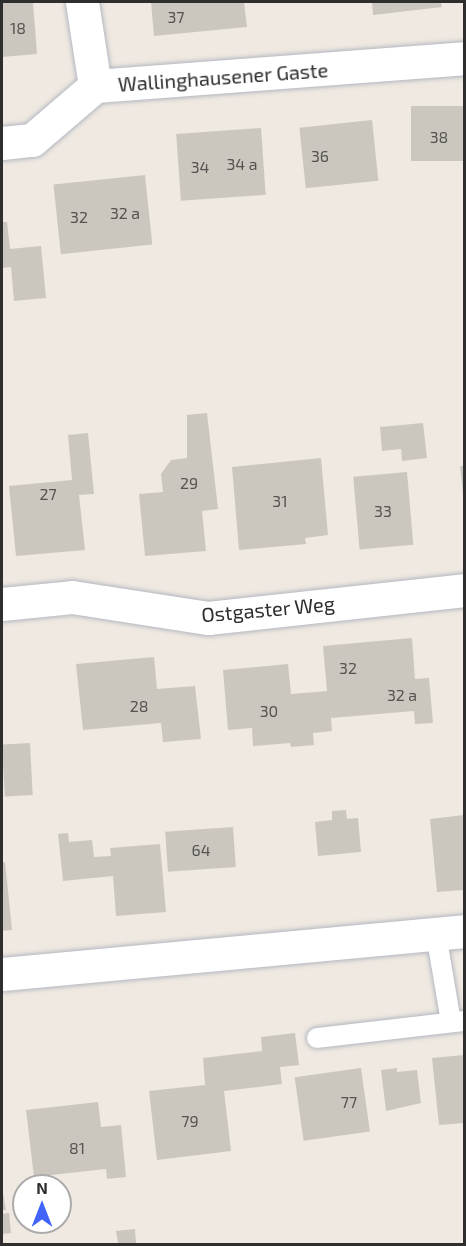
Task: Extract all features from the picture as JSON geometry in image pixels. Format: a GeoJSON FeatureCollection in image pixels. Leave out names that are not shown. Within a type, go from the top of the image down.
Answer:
{"type":"FeatureCollection","features":[{"type":"Feature","properties":{"kind":"street"},"geometry":{"type":"LineString","coordinates":[[82,2],[94,86]]}},
{"type":"Feature","properties":{"kind":"street","name":"Wallinghausener Gaste"},"geometry":{"type":"LineString","coordinates":[[2,143],[32,140],[94,86],[465,57]]}},
{"type":"Feature","properties":{"kind":"street","name":"Ostgaster Weg"},"geometry":{"type":"LineString","coordinates":[[2,604],[72,597],[208,618],[465,590]]}},
{"type":"Feature","properties":{"kind":"street"},"geometry":{"type":"LineString","coordinates":[[2,974],[450,932]]}},
{"type":"Feature","properties":{"kind":"lane"},"geometry":{"type":"LineString","coordinates":[[317,1038],[458,1021],[450,932]]}},
{"type":"Feature","properties":{"kind":"building"},"geometry":{"type":"Polygon","coordinates":[[[2,2],[33,2],[37,54],[2,57],[2,2]]]}},
{"type":"Feature","properties":{"kind":"building"},"geometry":{"type":"Polygon","coordinates":[[[151,2],[244,2],[247,27],[154,36],[151,2]]]}},
{"type":"Feature","properties":{"kind":"building"},"geometry":{"type":"Polygon","coordinates":[[[372,2],[441,2],[442,7],[373,15],[372,2]]]}},
{"type":"Feature","properties":{"kind":"building"},"geometry":{"type":"Polygon","coordinates":[[[411,106],[464,106],[464,161],[411,161],[411,106]]]}},
{"type":"Feature","properties":{"kind":"building"},"geometry":{"type":"Polygon","coordinates":[[[372,120],[378,181],[306,188],[299,128],[372,120]]]}},
{"type":"Feature","properties":{"kind":"building"},"geometry":{"type":"Polygon","coordinates":[[[261,128],[266,195],[181,201],[176,134],[261,128]]]}},
{"type":"Feature","properties":{"kind":"building"},"geometry":{"type":"Polygon","coordinates":[[[145,175],[152,245],[61,254],[54,185],[145,175]]]}},
{"type":"Feature","properties":{"kind":"building"},"geometry":{"type":"Polygon","coordinates":[[[2,222],[7,222],[10,249],[41,246],[46,298],[14,301],[11,267],[2,268],[2,222]]]}},
{"type":"Feature","properties":{"kind":"building"},"geometry":{"type":"Polygon","coordinates":[[[207,413],[218,509],[202,511],[206,551],[145,556],[139,494],[163,492],[161,474],[171,460],[187,458],[187,415],[207,413]]]}},
{"type":"Feature","properties":{"kind":"building"},"geometry":{"type":"Polygon","coordinates":[[[423,423],[427,458],[402,461],[401,449],[382,451],[380,427],[423,423]]]}},
{"type":"Feature","properties":{"kind":"building"},"geometry":{"type":"Polygon","coordinates":[[[88,433],[94,494],[79,495],[85,550],[16,556],[9,486],[72,480],[68,435],[88,433]]]}},
{"type":"Feature","properties":{"kind":"building"},"geometry":{"type":"Polygon","coordinates":[[[321,458],[328,535],[305,538],[306,544],[239,550],[232,467],[321,458]]]}},
{"type":"Feature","properties":{"kind":"building"},"geometry":{"type":"Polygon","coordinates":[[[460,466],[464,466],[464,494],[463,494],[460,466]]]}},
{"type":"Feature","properties":{"kind":"building"},"geometry":{"type":"Polygon","coordinates":[[[407,472],[413,545],[360,549],[353,477],[407,472]]]}},
{"type":"Feature","properties":{"kind":"building"},"geometry":{"type":"Polygon","coordinates":[[[412,638],[415,679],[429,678],[433,723],[415,724],[414,711],[331,718],[332,731],[313,733],[314,745],[291,747],[290,743],[253,746],[252,728],[228,730],[223,670],[288,664],[291,694],[327,691],[323,646],[412,638]]]}},
{"type":"Feature","properties":{"kind":"building"},"geometry":{"type":"Polygon","coordinates":[[[154,657],[157,689],[195,686],[201,739],[163,742],[161,723],[83,730],[76,664],[154,657]]]}},
{"type":"Feature","properties":{"kind":"building"},"geometry":{"type":"Polygon","coordinates":[[[30,743],[33,795],[5,796],[2,744],[30,743]]]}},
{"type":"Feature","properties":{"kind":"building"},"geometry":{"type":"Polygon","coordinates":[[[346,810],[347,819],[358,818],[361,852],[318,856],[315,822],[332,820],[332,811],[346,810]]]}},
{"type":"Feature","properties":{"kind":"building"},"geometry":{"type":"Polygon","coordinates":[[[464,815],[464,890],[437,892],[430,819],[464,815]]]}},
{"type":"Feature","properties":{"kind":"building"},"geometry":{"type":"Polygon","coordinates":[[[233,827],[236,867],[168,872],[165,832],[233,827]]]}},
{"type":"Feature","properties":{"kind":"building"},"geometry":{"type":"Polygon","coordinates":[[[68,833],[69,842],[92,840],[94,857],[111,856],[110,848],[160,844],[166,912],[116,916],[113,876],[63,881],[58,834],[68,833]]]}},
{"type":"Feature","properties":{"kind":"building"},"geometry":{"type":"Polygon","coordinates":[[[5,862],[12,930],[2,931],[2,863],[5,862]]]}},
{"type":"Feature","properties":{"kind":"building"},"geometry":{"type":"Polygon","coordinates":[[[295,1033],[299,1065],[280,1067],[282,1084],[224,1091],[231,1151],[157,1160],[149,1091],[205,1085],[203,1058],[262,1051],[261,1037],[295,1033]]]}},
{"type":"Feature","properties":{"kind":"building"},"geometry":{"type":"Polygon","coordinates":[[[464,1055],[464,1123],[439,1125],[432,1058],[464,1055]]]}},
{"type":"Feature","properties":{"kind":"building"},"geometry":{"type":"Polygon","coordinates":[[[361,1068],[370,1131],[304,1141],[295,1077],[361,1068]]]}},
{"type":"Feature","properties":{"kind":"building"},"geometry":{"type":"Polygon","coordinates":[[[397,1068],[397,1072],[417,1070],[421,1103],[386,1111],[381,1070],[397,1068]]]}},
{"type":"Feature","properties":{"kind":"building"},"geometry":{"type":"Polygon","coordinates":[[[98,1102],[101,1127],[121,1125],[126,1177],[107,1179],[106,1169],[61,1174],[34,1174],[26,1110],[98,1102]]]}},
{"type":"Feature","properties":{"kind":"building"},"geometry":{"type":"Polygon","coordinates":[[[2,1187],[6,1210],[2,1210],[2,1187]]]}},
{"type":"Feature","properties":{"kind":"building"},"geometry":{"type":"Polygon","coordinates":[[[9,1213],[11,1233],[2,1234],[2,1214],[9,1213]]]}},
{"type":"Feature","properties":{"kind":"building"},"geometry":{"type":"Polygon","coordinates":[[[135,1229],[136,1244],[118,1244],[116,1231],[135,1229]]]}}]}
